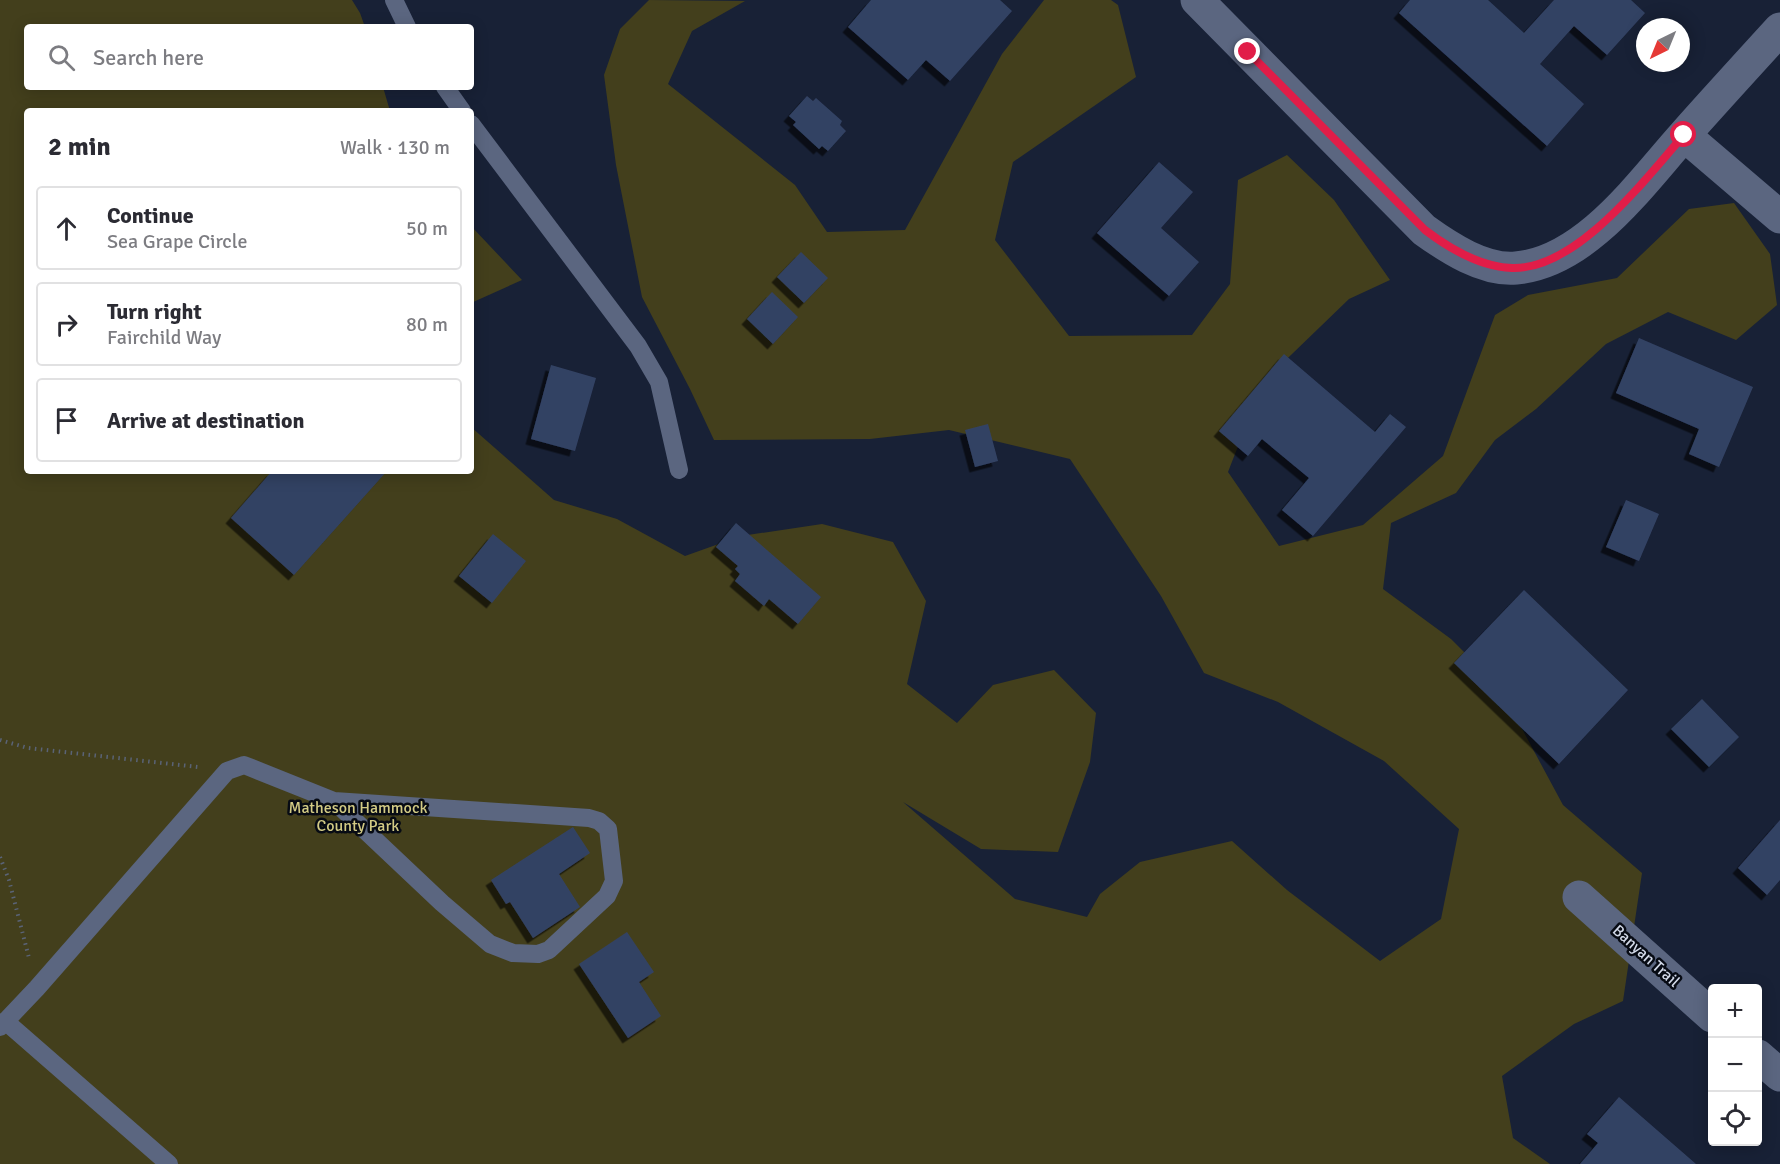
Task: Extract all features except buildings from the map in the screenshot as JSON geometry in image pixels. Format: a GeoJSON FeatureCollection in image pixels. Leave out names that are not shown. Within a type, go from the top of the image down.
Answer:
{"type":"FeatureCollection","features":[{"type":"Feature","properties":{"kind":"street"},"geometry":{"type":"LineString","coordinates":[[1197,0],[1425,230],[1457,251],[1479,261],[1498,267],[1514,268],[1532,266],[1554,259],[1589,235],[1626,200],[1780,29]]}},
{"type":"Feature","properties":{"kind":"street"},"geometry":{"type":"LineString","coordinates":[[1684,135],[1780,217]]}},
{"type":"Feature","properties":{"kind":"street","name":"Banyan Trail"},"geometry":{"type":"LineString","coordinates":[[1579,897],[1708,1012]]}},
{"type":"Feature","properties":{"kind":"street"},"geometry":{"type":"LineString","coordinates":[[1762,1060],[1780,1076]]}},
{"type":"Feature","properties":{"kind":"lane"},"geometry":{"type":"LineString","coordinates":[[394,0],[406,24]]}},
{"type":"Feature","properties":{"kind":"lane"},"geometry":{"type":"LineString","coordinates":[[447,90],[460,108]]}},
{"type":"Feature","properties":{"kind":"lane"},"geometry":{"type":"LineString","coordinates":[[474,128],[638,346],[660,382],[679,470]]}},
{"type":"Feature","properties":{"kind":"lane"},"geometry":{"type":"LineString","coordinates":[[169,1164],[3,1024],[226,771],[244,765],[334,801],[589,818],[599,821],[608,829],[614,881],[607,896],[549,950],[538,954],[513,952],[490,944],[442,903],[334,801]]}},
{"type":"Feature","properties":{"kind":"path"},"geometry":{"type":"LineString","coordinates":[[0,740],[28,748],[226,771]]}},
{"type":"Feature","properties":{"kind":"path"},"geometry":{"type":"LineString","coordinates":[[0,857],[9,880],[37,988]]}},
{"type":"Feature","properties":{"kind":"green space","name":"Matheson Hammock County Park"},"geometry":{"type":"Polygon","coordinates":[[[0,0],[352,0],[364,24],[24,24],[24,90],[384,90],[389,108],[24,108],[24,474],[474,474],[474,430],[554,500],[617,519],[685,556],[741,536],[822,524],[893,542],[926,601],[907,684],[957,723],[993,685],[1054,670],[1096,713],[1090,762],[1058,852],[981,849],[903,802],[1015,899],[1087,917],[1100,894],[1140,862],[1232,841],[1287,890],[1380,961],[1441,919],[1459,829],[1384,761],[1278,702],[1204,673],[1161,596],[1070,459],[949,430],[870,439],[714,440],[642,297],[616,165],[604,75],[620,29],[649,0],[745,1],[692,31],[668,84],[795,185],[827,232],[905,230],[1002,54],[1044,0],[1111,0],[1118,5],[1136,77],[1013,162],[995,240],[1069,336],[1192,335],[1230,284],[1238,180],[1287,155],[1334,200],[1390,280],[1349,299],[1263,382],[1228,472],[1279,546],[1363,525],[1443,456],[1495,315],[1528,295],[1617,278],[1689,209],[1734,203],[1770,254],[1777,305],[1736,340],[1668,312],[1606,344],[1536,409],[1495,440],[1456,493],[1391,523],[1383,589],[1451,639],[1500,688],[1563,805],[1642,873],[1623,1001],[1574,1024],[1502,1076],[1513,1138],[1550,1164],[0,1164],[0,0]]]}},
{"type":"Feature","properties":{"kind":"green space"},"geometry":{"type":"Polygon","coordinates":[[[474,229],[522,280],[474,302],[474,229]]]}},
{"type":"Feature","properties":{"kind":"route"},"geometry":{"type":"LineString","coordinates":[[1248,52],[1425,230],[1457,251],[1498,267],[1532,266],[1554,259],[1572,248],[1626,200],[1684,135]]}}]}
